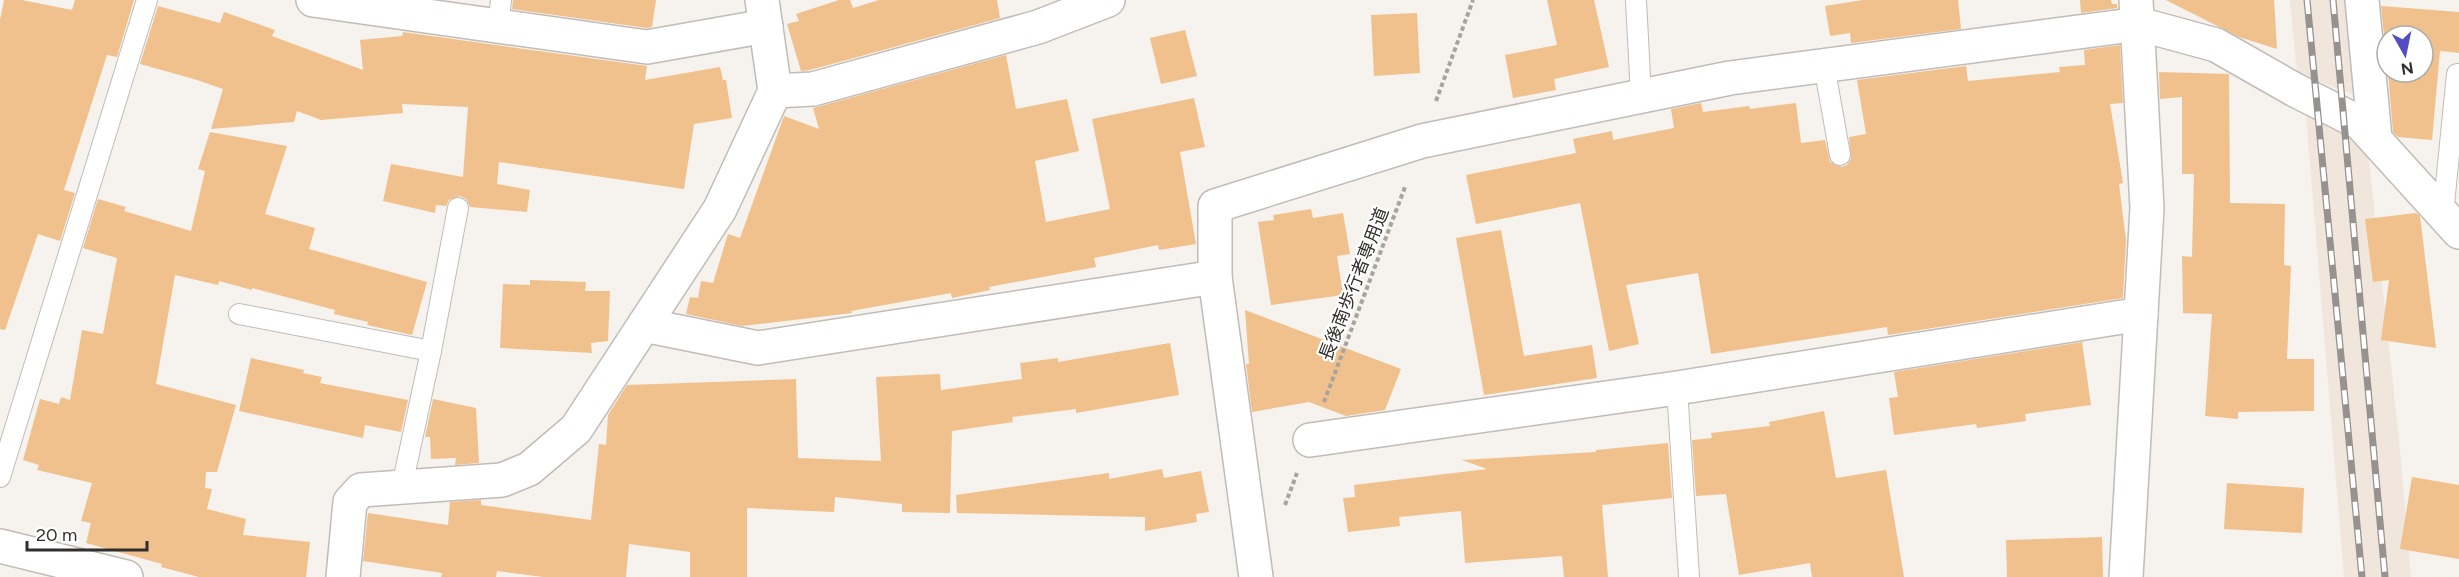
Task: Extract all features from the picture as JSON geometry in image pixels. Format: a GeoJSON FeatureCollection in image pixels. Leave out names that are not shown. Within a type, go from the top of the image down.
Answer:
{"type":"FeatureCollection","features":[{"type":"Feature","properties":{"kind":"street"},"geometry":{"type":"LineString","coordinates":[[313,0],[499,14],[647,47],[764,13],[775,92],[720,209],[576,429],[529,469],[502,480],[361,490],[350,501],[343,577]]}},
{"type":"Feature","properties":{"kind":"street"},"geometry":{"type":"LineString","coordinates":[[775,92],[813,89],[1038,27],[1108,0]]}},
{"type":"Feature","properties":{"kind":"street"},"geometry":{"type":"LineString","coordinates":[[2362,0],[2375,138]]}},
{"type":"Feature","properties":{"kind":"street"},"geometry":{"type":"LineString","coordinates":[[2126,577],[2147,208],[2138,12]]}},
{"type":"Feature","properties":{"kind":"street"},"geometry":{"type":"LineString","coordinates":[[1256,577],[1215,277],[1215,206],[1422,141],[1730,78],[1824,65],[2138,12],[2216,45],[2295,90],[2360,123],[2451,223]]}},
{"type":"Feature","properties":{"kind":"street"},"geometry":{"type":"LineString","coordinates":[[644,325],[758,348],[1215,277]]}},
{"type":"Feature","properties":{"kind":"street"},"geometry":{"type":"LineString","coordinates":[[1310,440],[1677,388],[2141,314]]}},
{"type":"Feature","properties":{"kind":"street"},"geometry":{"type":"LineString","coordinates":[[0,546],[126,577]]}},
{"type":"Feature","properties":{"kind":"lane"},"geometry":{"type":"LineString","coordinates":[[0,477],[147,0]]}},
{"type":"Feature","properties":{"kind":"lane"},"geometry":{"type":"LineString","coordinates":[[1636,0],[1641,96]]}},
{"type":"Feature","properties":{"kind":"lane"},"geometry":{"type":"LineString","coordinates":[[1824,65],[1840,155]]}},
{"type":"Feature","properties":{"kind":"lane"},"geometry":{"type":"LineString","coordinates":[[2451,223],[2457,74],[2459,74]]}},
{"type":"Feature","properties":{"kind":"lane"},"geometry":{"type":"LineString","coordinates":[[402,486],[458,208]]}},
{"type":"Feature","properties":{"kind":"lane"},"geometry":{"type":"LineString","coordinates":[[239,314],[431,351]]}},
{"type":"Feature","properties":{"kind":"lane"},"geometry":{"type":"LineString","coordinates":[[1677,388],[1689,577]]}},
{"type":"Feature","properties":{"kind":"path","name":"長後南歩行者専用道"},"geometry":{"type":"LineString","coordinates":[[1282,514],[1473,0]]}},
{"type":"Feature","properties":{"kind":"shaded area"},"geometry":{"type":"Polygon","coordinates":[[[2290,0],[2353,0],[2362,98],[2297,73],[2290,0]]]}},
{"type":"Feature","properties":{"kind":"shaded area"},"geometry":{"type":"Polygon","coordinates":[[[2306,114],[2367,142],[2399,440],[2411,577],[2344,577],[2306,114]]]}},
{"type":"Feature","properties":{"kind":"building"},"geometry":{"type":"Polygon","coordinates":[[[4,0],[22,0],[72,10],[75,0],[134,0],[117,57],[107,55],[64,190],[75,193],[60,241],[38,234],[5,330],[0,329],[0,20],[4,0]]]}},
{"type":"Feature","properties":{"kind":"building"},"geometry":{"type":"Polygon","coordinates":[[[513,0],[656,0],[652,27],[647,28],[512,9],[513,0]]]}},
{"type":"Feature","properties":{"kind":"building"},"geometry":{"type":"Polygon","coordinates":[[[839,0],[850,0],[853,8],[879,0],[997,0],[1000,18],[801,71],[787,24],[799,21],[796,14],[839,0]]]}},
{"type":"Feature","properties":{"kind":"building"},"geometry":{"type":"Polygon","coordinates":[[[1547,0],[1594,0],[1609,67],[1554,79],[1556,90],[1513,98],[1505,55],[1557,45],[1547,0]]]}},
{"type":"Feature","properties":{"kind":"building"},"geometry":{"type":"Polygon","coordinates":[[[1863,0],[1958,0],[1961,29],[1851,43],[1850,33],[1830,36],[1825,6],[1863,0]]]}},
{"type":"Feature","properties":{"kind":"building"},"geometry":{"type":"Polygon","coordinates":[[[2080,0],[2111,0],[2112,4],[2117,4],[2117,8],[2081,13],[2080,0]]]}},
{"type":"Feature","properties":{"kind":"building"},"geometry":{"type":"Polygon","coordinates":[[[2166,0],[2274,0],[2277,49],[2239,37],[2166,0]]]}},
{"type":"Feature","properties":{"kind":"building"},"geometry":{"type":"Polygon","coordinates":[[[158,6],[220,23],[224,12],[275,30],[272,36],[363,70],[360,40],[402,36],[403,32],[647,66],[645,80],[720,67],[723,80],[726,80],[732,118],[694,124],[684,189],[499,162],[497,184],[530,190],[527,212],[470,207],[466,199],[460,196],[449,200],[446,206],[436,205],[435,213],[383,201],[391,164],[463,177],[468,107],[402,104],[403,113],[321,120],[297,111],[294,122],[211,129],[223,89],[140,64],[158,6]]]}},
{"type":"Feature","properties":{"kind":"building"},"geometry":{"type":"Polygon","coordinates":[[[2381,6],[2459,12],[2459,53],[2440,51],[2432,140],[2398,137],[2393,132],[2389,84],[2435,84],[2435,24],[2383,24],[2381,6]]]}},
{"type":"Feature","properties":{"kind":"building"},"geometry":{"type":"Polygon","coordinates":[[[1417,13],[1420,73],[1374,76],[1371,15],[1417,13]]]}},
{"type":"Feature","properties":{"kind":"building"},"geometry":{"type":"Polygon","coordinates":[[[1185,30],[1197,76],[1161,84],[1150,38],[1185,30]]]}},
{"type":"Feature","properties":{"kind":"building"},"geometry":{"type":"Polygon","coordinates":[[[2120,45],[2123,103],[2110,104],[2123,183],[2119,184],[2126,240],[2123,298],[1888,335],[1887,327],[1711,354],[1698,273],[1626,285],[1639,344],[1609,351],[1580,203],[1476,224],[1466,175],[1576,153],[1573,139],[1612,131],[1613,140],[1674,128],[1671,109],[1701,103],[1703,112],[1796,103],[1801,143],[1825,140],[1830,162],[1842,167],[1847,165],[1851,159],[1849,137],[1866,134],[1857,80],[1966,66],[1968,81],[2060,72],[2059,67],[2085,65],[2084,50],[2120,45]]]}},
{"type":"Feature","properties":{"kind":"building"},"geometry":{"type":"Polygon","coordinates":[[[1006,55],[1016,109],[1067,99],[1079,151],[1035,161],[1046,222],[1110,209],[1092,119],[1194,98],[1205,147],[1180,152],[1196,244],[1159,250],[1158,245],[1094,258],[1096,267],[989,287],[990,290],[952,298],[951,293],[851,311],[852,313],[742,326],[686,314],[690,297],[698,298],[701,281],[713,283],[728,234],[740,238],[784,116],[819,129],[813,108],[1006,55]]]}},
{"type":"Feature","properties":{"kind":"building"},"geometry":{"type":"Polygon","coordinates":[[[2159,72],[2229,74],[2230,203],[2285,204],[2284,265],[2291,266],[2287,359],[2314,359],[2314,411],[2238,412],[2238,419],[2205,416],[2212,314],[2183,313],[2182,256],[2192,257],[2194,174],[2182,174],[2182,97],[2160,99],[2159,72]]]}},
{"type":"Feature","properties":{"kind":"building"},"geometry":{"type":"Polygon","coordinates":[[[210,132],[287,146],[265,214],[315,228],[309,249],[427,282],[412,335],[367,325],[368,322],[334,314],[335,310],[252,288],[252,290],[219,281],[218,285],[175,275],[156,384],[236,405],[217,472],[206,472],[205,488],[212,489],[207,509],[246,519],[243,535],[310,542],[306,577],[199,577],[86,543],[91,523],[81,521],[92,483],[37,470],[39,465],[23,460],[40,399],[59,404],[61,397],[70,400],[82,330],[103,334],[117,258],[83,248],[98,199],[126,207],[124,211],[191,231],[205,171],[198,169],[210,132]]]}},
{"type":"Feature","properties":{"kind":"building"},"geometry":{"type":"Polygon","coordinates":[[[1311,209],[1313,218],[1343,213],[1350,254],[1337,256],[1343,295],[1271,305],[1258,222],[1274,220],[1273,215],[1311,209]]]}},
{"type":"Feature","properties":{"kind":"building"},"geometry":{"type":"Polygon","coordinates":[[[2416,213],[2420,216],[2436,348],[2381,340],[2389,280],[2373,282],[2365,219],[2416,213]]]}},
{"type":"Feature","properties":{"kind":"building"},"geometry":{"type":"Polygon","coordinates":[[[1501,230],[1524,356],[1592,345],[1597,378],[1484,395],[1456,238],[1501,230]]]}},
{"type":"Feature","properties":{"kind":"building"},"geometry":{"type":"Polygon","coordinates":[[[530,280],[586,282],[585,291],[610,291],[608,341],[591,343],[592,353],[500,348],[503,284],[530,285],[530,280]]]}},
{"type":"Feature","properties":{"kind":"building"},"geometry":{"type":"Polygon","coordinates":[[[1245,310],[1401,369],[1385,410],[1346,416],[1309,402],[1252,412],[1246,364],[1249,364],[1245,310]]]}},
{"type":"Feature","properties":{"kind":"building"},"geometry":{"type":"Polygon","coordinates":[[[2082,342],[2091,405],[2025,414],[2026,421],[1977,428],[1976,424],[1894,435],[1889,398],[1898,397],[1894,372],[2082,342]]]}},
{"type":"Feature","properties":{"kind":"building"},"geometry":{"type":"Polygon","coordinates":[[[1170,343],[1179,395],[1076,413],[1076,409],[1012,417],[1013,422],[952,431],[950,513],[902,512],[902,504],[835,497],[834,512],[747,508],[747,577],[690,577],[690,552],[629,544],[626,577],[543,577],[497,571],[496,577],[441,577],[442,573],[363,561],[368,513],[448,525],[450,502],[481,500],[481,505],[591,520],[599,444],[606,445],[608,415],[627,385],[796,379],[798,458],[881,461],[876,377],[940,374],[941,390],[1022,379],[1020,363],[1058,358],[1058,362],[1170,343]]]}},
{"type":"Feature","properties":{"kind":"building"},"geometry":{"type":"Polygon","coordinates":[[[251,358],[304,370],[303,373],[322,377],[320,383],[408,400],[401,432],[365,425],[363,438],[239,411],[251,358]]]}},
{"type":"Feature","properties":{"kind":"building"},"geometry":{"type":"Polygon","coordinates":[[[433,399],[476,408],[479,463],[455,465],[456,458],[431,459],[430,437],[425,437],[433,399]]]}},
{"type":"Feature","properties":{"kind":"building"},"geometry":{"type":"Polygon","coordinates":[[[1824,411],[1836,478],[1886,470],[1904,577],[1812,577],[1810,563],[1739,575],[1726,494],[1696,496],[1692,440],[1712,438],[1711,433],[1770,426],[1769,422],[1824,411]]]}},
{"type":"Feature","properties":{"kind":"building"},"geometry":{"type":"Polygon","coordinates":[[[1668,443],[1672,498],[1602,505],[1608,577],[1564,577],[1562,556],[1465,563],[1461,511],[1399,517],[1400,526],[1348,532],[1343,498],[1355,497],[1354,485],[1487,469],[1462,460],[1596,452],[1596,450],[1668,443]]]}},
{"type":"Feature","properties":{"kind":"building"},"geometry":{"type":"Polygon","coordinates":[[[1162,469],[1164,478],[1201,471],[1209,512],[1196,514],[1197,522],[1145,531],[1145,517],[957,513],[956,495],[1109,473],[1109,479],[1162,469]]]}},
{"type":"Feature","properties":{"kind":"building"},"geometry":{"type":"Polygon","coordinates":[[[2412,477],[2459,485],[2459,559],[2400,549],[2412,477]]]}},
{"type":"Feature","properties":{"kind":"building"},"geometry":{"type":"Polygon","coordinates":[[[2227,483],[2304,488],[2302,533],[2224,529],[2227,483]]]}},
{"type":"Feature","properties":{"kind":"building"},"geometry":{"type":"Polygon","coordinates":[[[2102,537],[2103,577],[2007,577],[2006,540],[2102,537]]]}},
{"type":"Feature","properties":{"kind":"railway"},"geometry":{"type":"LineString","coordinates":[[2307,0],[2362,577]]}},
{"type":"Feature","properties":{"kind":"railway"},"geometry":{"type":"LineString","coordinates":[[2333,0],[2385,577]]}}]}
